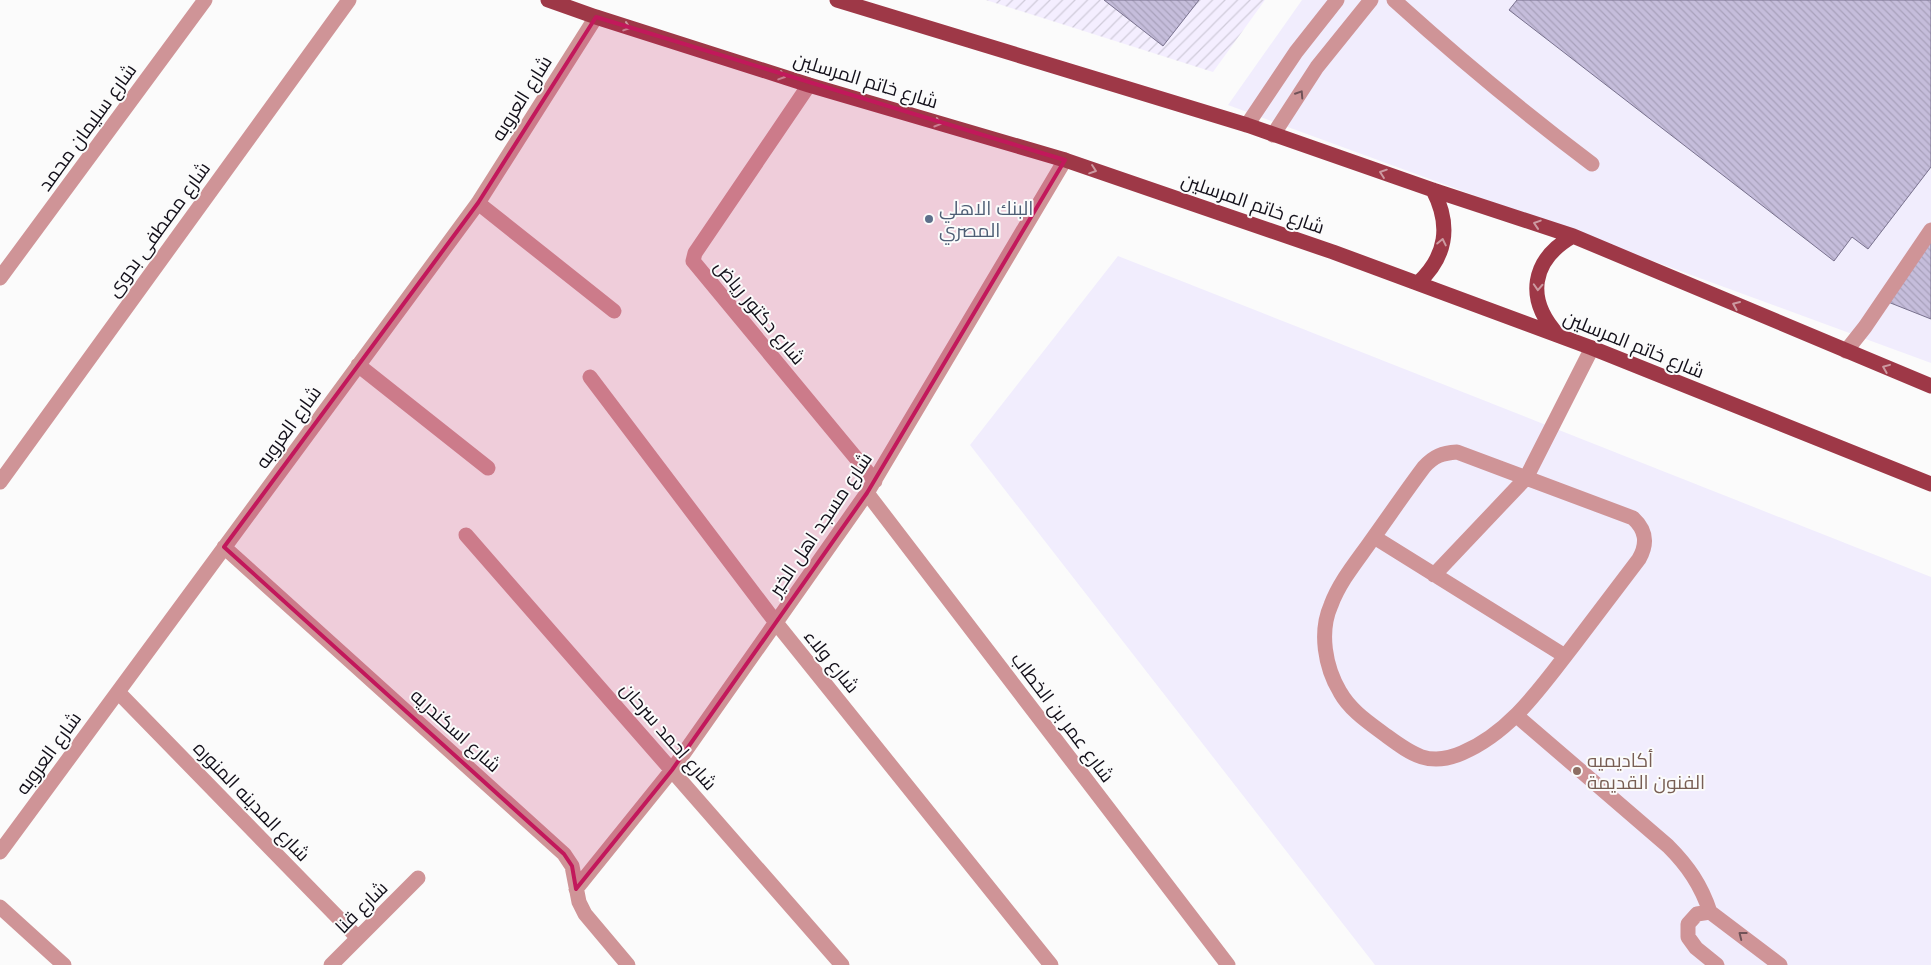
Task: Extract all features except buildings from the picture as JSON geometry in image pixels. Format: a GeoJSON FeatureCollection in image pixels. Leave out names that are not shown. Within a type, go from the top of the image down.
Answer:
{"type":"FeatureCollection","features":[{"type":"Feature","properties":{"kind":"main road","name":"شارع خاتم المرسلين"},"geometry":{"type":"LineString","coordinates":[[548,0],[808,85],[1065,160],[1324,249],[1559,335],[1931,484]]}},
{"type":"Feature","properties":{"kind":"main road"},"geometry":{"type":"LineString","coordinates":[[837,0],[1247,125],[1433,190],[1573,236],[1931,386]]}},
{"type":"Feature","properties":{"kind":"main road"},"geometry":{"type":"LineString","coordinates":[[1418,283],[1436,261],[1442,247],[1443,217],[1433,190]]}},
{"type":"Feature","properties":{"kind":"main road"},"geometry":{"type":"LineString","coordinates":[[1559,335],[1547,323],[1539,307],[1536,290],[1539,273],[1546,257],[1558,244],[1573,236]]}},
{"type":"Feature","properties":{"kind":"street","name":"شارع سليمان محمد"},"geometry":{"type":"LineString","coordinates":[[0,278],[205,0]]}},
{"type":"Feature","properties":{"kind":"street","name":"شارع مصطفى بدوى"},"geometry":{"type":"LineString","coordinates":[[0,482],[349,0]]}},
{"type":"Feature","properties":{"kind":"street"},"geometry":{"type":"LineString","coordinates":[[1247,125],[1296,52],[1337,0]]}},
{"type":"Feature","properties":{"kind":"street"},"geometry":{"type":"LineString","coordinates":[[1273,134],[1317,67],[1371,0]]}},
{"type":"Feature","properties":{"kind":"street"},"geometry":{"type":"LineString","coordinates":[[1394,0],[1448,49],[1519,108],[1592,164]]}},
{"type":"Feature","properties":{"kind":"street","name":"شارع العروبه"},"geometry":{"type":"LineString","coordinates":[[0,852],[478,203],[596,17]]}},
{"type":"Feature","properties":{"kind":"street","name":"شارع دكتور رياض"},"geometry":{"type":"LineString","coordinates":[[808,85],[695,253],[693,261],[871,487]]}},
{"type":"Feature","properties":{"kind":"street","name":"شارع مسجد اهل الخير"},"geometry":{"type":"LineString","coordinates":[[576,889],[672,770],[777,624],[871,487],[1065,160]]}},
{"type":"Feature","properties":{"kind":"street"},"geometry":{"type":"LineString","coordinates":[[478,203],[614,311]]}},
{"type":"Feature","properties":{"kind":"street"},"geometry":{"type":"LineString","coordinates":[[1846,351],[1865,327],[1931,230]]}},
{"type":"Feature","properties":{"kind":"street"},"geometry":{"type":"LineString","coordinates":[[1434,575],[1526,478],[1592,348]]}},
{"type":"Feature","properties":{"kind":"street"},"geometry":{"type":"LineString","coordinates":[[358,365],[488,468]]}},
{"type":"Feature","properties":{"kind":"street","name":"شارع ولاء"},"geometry":{"type":"LineString","coordinates":[[590,377],[777,624],[1051,965]]}},
{"type":"Feature","properties":{"kind":"street"},"geometry":{"type":"LineString","coordinates":[[1457,452],[1526,478],[1632,518],[1640,525],[1646,542],[1639,559],[1517,716],[1497,732],[1463,753],[1450,758],[1435,760],[1421,758],[1406,750],[1360,716],[1340,693],[1328,666],[1324,636],[1330,606],[1344,580],[1424,467],[1433,458],[1444,453],[1457,452]]}},
{"type":"Feature","properties":{"kind":"street","name":"شارع عمر بن الخطاب"},"geometry":{"type":"LineString","coordinates":[[871,487],[1228,965]]}},
{"type":"Feature","properties":{"kind":"street","name":"شارع احمد سرحان"},"geometry":{"type":"LineString","coordinates":[[466,535],[842,965]]}},
{"type":"Feature","properties":{"kind":"street"},"geometry":{"type":"LineString","coordinates":[[1374,538],[1565,656]]}},
{"type":"Feature","properties":{"kind":"street","name":"شارع اسكندريه"},"geometry":{"type":"LineString","coordinates":[[224,548],[564,854],[572,866],[576,879],[576,889],[584,914],[628,965]]}},
{"type":"Feature","properties":{"kind":"street","name":"شارع المدينه المنوره"},"geometry":{"type":"LineString","coordinates":[[118,692],[358,938]]}},
{"type":"Feature","properties":{"kind":"street"},"geometry":{"type":"LineString","coordinates":[[1517,716],[1682,860],[1704,893],[1710,912],[1780,965]]}},
{"type":"Feature","properties":{"kind":"street","name":"شارع قنا"},"geometry":{"type":"LineString","coordinates":[[332,965],[418,878]]}},
{"type":"Feature","properties":{"kind":"street"},"geometry":{"type":"LineString","coordinates":[[0,907],[64,965]]}},
{"type":"Feature","properties":{"kind":"street"},"geometry":{"type":"LineString","coordinates":[[1710,912],[1698,914],[1688,924],[1688,937],[1696,948],[1717,965]]}},
{"type":"Feature","properties":{"kind":"highlighted area"},"geometry":{"type":"Polygon","coordinates":[[[596,17],[1065,160],[867,493],[672,770],[576,889],[572,866],[564,854],[224,547],[478,203],[596,17]]]}},
{"type":"Feature","properties":{"kind":"shaded area"},"geometry":{"type":"Polygon","coordinates":[[[986,0],[1265,0],[1213,72],[986,0]]]}},
{"type":"Feature","properties":{"kind":"shaded area"},"geometry":{"type":"Polygon","coordinates":[[[1302,0],[1931,0],[1931,363],[1228,105],[1302,0]]]}},
{"type":"Feature","properties":{"kind":"shaded area","name":"أكاديميه الفنون القديمة"},"geometry":{"type":"Polygon","coordinates":[[[1118,256],[1931,577],[1931,965],[1375,965],[970,445],[1118,256]]]}},
{"type":"Feature","properties":{"kind":"place","name":"البنك الاهلي المصري"},"geometry":{"type":"Point","coordinates":[929,219]}},
{"type":"Feature","properties":{"kind":"place","name":"أكاديميه الفنون القديمة"},"geometry":{"type":"Point","coordinates":[1577,771]}}]}
